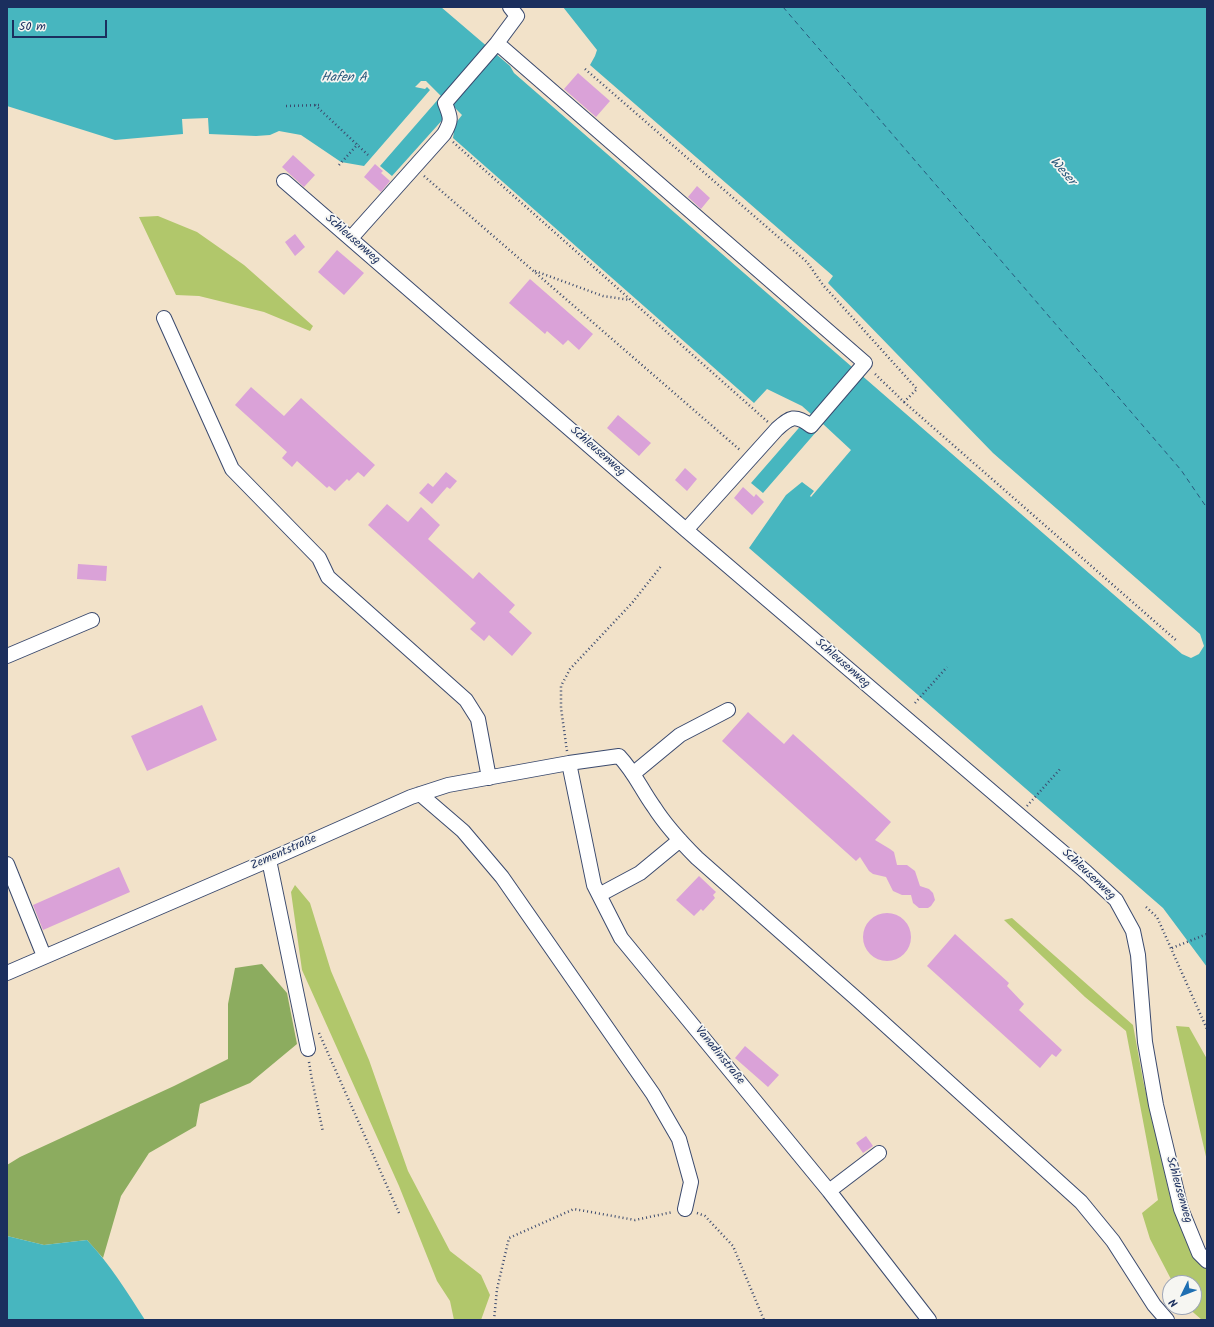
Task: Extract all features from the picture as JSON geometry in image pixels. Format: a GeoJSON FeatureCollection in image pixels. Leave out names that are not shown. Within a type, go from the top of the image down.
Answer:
{"type":"FeatureCollection","features":[{"type":"Feature","properties":{"kind":"street"},"geometry":{"type":"LineString","coordinates":[[351,238],[444,134],[450,123],[449,112],[445,103],[497,43],[517,16],[510,7]]}},
{"type":"Feature","properties":{"kind":"street"},"geometry":{"type":"LineString","coordinates":[[497,43],[861,367],[811,426],[805,421],[797,418],[787,420],[777,429],[686,530]]}},
{"type":"Feature","properties":{"kind":"street","name":"Schleusenweg"},"geometry":{"type":"LineString","coordinates":[[284,181],[686,530],[1086,872],[1116,900],[1133,931],[1138,955],[1145,1042],[1156,1105],[1181,1209],[1199,1253],[1207,1260]]}},
{"type":"Feature","properties":{"kind":"street"},"geometry":{"type":"LineString","coordinates":[[164,318],[232,469],[319,558],[328,577],[466,700],[478,719],[489,778]]}},
{"type":"Feature","properties":{"kind":"street"},"geometry":{"type":"LineString","coordinates":[[7,656],[92,620]]}},
{"type":"Feature","properties":{"kind":"street"},"geometry":{"type":"LineString","coordinates":[[728,710],[680,736],[634,773],[653,806],[680,840],[697,858],[859,1001],[1081,1202],[1113,1241],[1154,1304],[1167,1320]]}},
{"type":"Feature","properties":{"kind":"street","name":"Zementstraße"},"geometry":{"type":"LineString","coordinates":[[7,972],[269,860],[411,797],[448,785],[569,763],[619,756],[634,773]]}},
{"type":"Feature","properties":{"kind":"street","name":"Vanadinstraße"},"geometry":{"type":"LineString","coordinates":[[569,763],[594,885],[621,938],[829,1191],[929,1320]]}},
{"type":"Feature","properties":{"kind":"street"},"geometry":{"type":"LineString","coordinates":[[420,794],[463,831],[502,877],[653,1094],[679,1139],[691,1182],[685,1209]]}},
{"type":"Feature","properties":{"kind":"street"},"geometry":{"type":"LineString","coordinates":[[599,895],[640,873],[680,840]]}},
{"type":"Feature","properties":{"kind":"street"},"geometry":{"type":"LineString","coordinates":[[269,860],[308,1049]]}},
{"type":"Feature","properties":{"kind":"street"},"geometry":{"type":"LineString","coordinates":[[7,864],[44,956]]}},
{"type":"Feature","properties":{"kind":"street"},"geometry":{"type":"LineString","coordinates":[[829,1191],[879,1153]]}},
{"type":"Feature","properties":{"kind":"path"},"geometry":{"type":"LineString","coordinates":[[585,69],[807,262],[823,285],[917,389],[904,402]]}},
{"type":"Feature","properties":{"kind":"path"},"geometry":{"type":"LineString","coordinates":[[315,105],[368,155]]}},
{"type":"Feature","properties":{"kind":"path"},"geometry":{"type":"LineString","coordinates":[[286,106],[319,105]]}},
{"type":"Feature","properties":{"kind":"path"},"geometry":{"type":"LineString","coordinates":[[444,134],[777,429]]}},
{"type":"Feature","properties":{"kind":"path"},"geometry":{"type":"LineString","coordinates":[[338,165],[358,144]]}},
{"type":"Feature","properties":{"kind":"path"},"geometry":{"type":"LineString","coordinates":[[414,168],[750,459]]}},
{"type":"Feature","properties":{"kind":"path"},"geometry":{"type":"LineString","coordinates":[[533,270],[603,296],[630,300]]}},
{"type":"Feature","properties":{"kind":"path"},"geometry":{"type":"LineString","coordinates":[[861,367],[904,402],[1177,641]]}},
{"type":"Feature","properties":{"kind":"path"},"geometry":{"type":"LineString","coordinates":[[569,763],[561,708],[561,686],[570,668],[632,603],[662,565]]}},
{"type":"Feature","properties":{"kind":"path"},"geometry":{"type":"LineString","coordinates":[[915,703],[947,667]]}},
{"type":"Feature","properties":{"kind":"path"},"geometry":{"type":"LineString","coordinates":[[1026,808],[1061,768]]}},
{"type":"Feature","properties":{"kind":"path"},"geometry":{"type":"LineString","coordinates":[[1146,907],[1157,917],[1207,1029]]}},
{"type":"Feature","properties":{"kind":"path"},"geometry":{"type":"LineString","coordinates":[[1172,948],[1207,934]]}},
{"type":"Feature","properties":{"kind":"path"},"geometry":{"type":"LineString","coordinates":[[318,1029],[399,1213]]}},
{"type":"Feature","properties":{"kind":"path"},"geometry":{"type":"LineString","coordinates":[[308,1049],[312,1080],[323,1132]]}},
{"type":"Feature","properties":{"kind":"path"},"geometry":{"type":"LineString","coordinates":[[494,1320],[497,1289],[509,1238],[574,1209],[635,1220],[685,1209],[704,1216],[733,1246],[764,1320]]}},
{"type":"Feature","properties":{"kind":"green space"},"geometry":{"type":"Polygon","coordinates":[[[158,216],[197,232],[244,265],[313,326],[310,331],[264,312],[199,296],[176,295],[139,217],[158,216]]]}},
{"type":"Feature","properties":{"kind":"green space"},"geometry":{"type":"Polygon","coordinates":[[[295,885],[310,903],[331,971],[369,1060],[408,1171],[450,1251],[481,1275],[490,1295],[481,1320],[454,1320],[450,1301],[437,1281],[399,1186],[302,970],[291,892],[295,885]]]}},
{"type":"Feature","properties":{"kind":"green space"},"geometry":{"type":"Polygon","coordinates":[[[1012,918],[1133,1025],[1143,1080],[1170,1196],[1207,1265],[1207,1320],[1202,1320],[1196,1315],[1202,1315],[1202,1275],[1169,1275],[1150,1239],[1142,1213],[1158,1200],[1126,1031],[1085,997],[1004,920],[1012,918]]]}},
{"type":"Feature","properties":{"kind":"green space"},"geometry":{"type":"Polygon","coordinates":[[[262,964],[287,993],[297,1044],[250,1083],[200,1104],[196,1126],[149,1153],[121,1196],[103,1258],[87,1240],[44,1245],[7,1236],[7,1165],[20,1157],[174,1086],[228,1059],[228,1004],[235,968],[262,964]]]}},
{"type":"Feature","properties":{"kind":"green space"},"geometry":{"type":"Polygon","coordinates":[[[1176,1026],[1189,1027],[1207,1059],[1207,1161],[1176,1026]]]}},
{"type":"Feature","properties":{"kind":"water"},"geometry":{"type":"Polygon","coordinates":[[[7,7],[441,7],[510,66],[514,73],[1182,654],[1191,658],[1199,654],[1204,646],[1200,634],[993,453],[828,283],[833,276],[590,65],[597,50],[563,7],[1207,7],[1207,967],[1163,908],[749,548],[786,495],[802,482],[814,491],[810,496],[811,497],[851,450],[823,424],[763,493],[751,483],[811,414],[802,406],[767,389],[754,403],[453,138],[455,124],[462,115],[454,107],[392,176],[380,166],[441,96],[426,81],[421,81],[415,87],[425,89],[427,87],[430,90],[364,166],[341,162],[301,135],[279,131],[270,135],[256,136],[209,134],[208,118],[182,119],[183,134],[115,140],[7,106],[7,7]]]}},
{"type":"Feature","properties":{"kind":"water"},"geometry":{"type":"Polygon","coordinates":[[[7,1236],[44,1245],[87,1240],[111,1268],[145,1320],[7,1320],[7,1236]]]}},
{"type":"Feature","properties":{"kind":"building"},"geometry":{"type":"Polygon","coordinates":[[[578,73],[610,101],[596,117],[564,89],[578,73]]]}},
{"type":"Feature","properties":{"kind":"building"},"geometry":{"type":"Polygon","coordinates":[[[293,155],[315,175],[304,187],[282,167],[293,155]]]}},
{"type":"Feature","properties":{"kind":"building"},"geometry":{"type":"Polygon","coordinates":[[[375,164],[383,171],[381,173],[390,181],[381,192],[364,177],[375,164]]]}},
{"type":"Feature","properties":{"kind":"building"},"geometry":{"type":"Polygon","coordinates":[[[697,186],[710,198],[701,209],[688,197],[697,186]]]}},
{"type":"Feature","properties":{"kind":"building"},"geometry":{"type":"Polygon","coordinates":[[[295,234],[305,247],[295,256],[285,242],[295,234]]]}},
{"type":"Feature","properties":{"kind":"building"},"geometry":{"type":"Polygon","coordinates":[[[337,250],[364,273],[344,295],[318,272],[337,250]]]}},
{"type":"Feature","properties":{"kind":"building"},"geometry":{"type":"Polygon","coordinates":[[[530,279],[593,334],[579,350],[568,340],[563,345],[547,331],[545,334],[509,303],[530,279]]]}},
{"type":"Feature","properties":{"kind":"building"},"geometry":{"type":"Polygon","coordinates":[[[251,387],[284,416],[301,398],[375,465],[364,477],[358,472],[349,481],[347,479],[335,491],[329,486],[327,488],[297,461],[292,467],[282,458],[287,452],[235,405],[251,387]]]}},
{"type":"Feature","properties":{"kind":"building"},"geometry":{"type":"Polygon","coordinates":[[[618,415],[651,443],[639,456],[607,428],[618,415]]]}},
{"type":"Feature","properties":{"kind":"building"},"geometry":{"type":"Polygon","coordinates":[[[685,468],[697,479],[687,491],[675,480],[685,468]]]}},
{"type":"Feature","properties":{"kind":"building"},"geometry":{"type":"Polygon","coordinates":[[[446,472],[457,481],[450,489],[447,487],[432,504],[419,493],[428,483],[433,487],[446,472]]]}},
{"type":"Feature","properties":{"kind":"building"},"geometry":{"type":"Polygon","coordinates":[[[743,487],[754,497],[756,494],[764,502],[752,515],[734,498],[743,487]]]}},
{"type":"Feature","properties":{"kind":"building"},"geometry":{"type":"Polygon","coordinates":[[[387,504],[408,522],[421,507],[440,525],[428,539],[473,579],[479,572],[515,605],[509,612],[532,633],[512,656],[489,635],[484,641],[470,629],[476,623],[368,525],[387,504]]]}},
{"type":"Feature","properties":{"kind":"building"},"geometry":{"type":"Polygon","coordinates":[[[78,564],[107,566],[106,581],[77,579],[78,564]]]}},
{"type":"Feature","properties":{"kind":"building"},"geometry":{"type":"Polygon","coordinates":[[[202,705],[217,740],[147,771],[131,736],[202,705]]]}},
{"type":"Feature","properties":{"kind":"building"},"geometry":{"type":"Polygon","coordinates":[[[748,712],[784,744],[793,734],[891,822],[875,840],[894,852],[897,865],[907,865],[915,871],[920,886],[929,889],[933,893],[935,900],[931,906],[928,908],[919,908],[913,903],[911,895],[902,895],[893,891],[886,877],[873,874],[869,871],[860,857],[856,861],[722,741],[748,712]]]}},
{"type":"Feature","properties":{"kind":"building"},"geometry":{"type":"Polygon","coordinates":[[[119,867],[130,892],[43,930],[33,905],[119,867]]]}},
{"type":"Feature","properties":{"kind":"building"},"geometry":{"type":"Polygon","coordinates":[[[699,876],[716,892],[713,895],[715,898],[703,911],[701,909],[694,916],[676,900],[699,876]]]}},
{"type":"Feature","properties":{"kind":"building"},"geometry":{"type":"Polygon","coordinates":[[[882,913],[892,913],[904,920],[911,932],[911,942],[904,954],[892,961],[882,961],[874,957],[867,950],[863,942],[863,932],[867,924],[874,917],[882,913]]]}},
{"type":"Feature","properties":{"kind":"building"},"geometry":{"type":"Polygon","coordinates":[[[955,934],[1009,983],[1007,986],[1024,1004],[1019,1010],[1062,1050],[1056,1057],[1052,1054],[1040,1068],[927,966],[955,934]]]}},
{"type":"Feature","properties":{"kind":"building"},"geometry":{"type":"Polygon","coordinates":[[[745,1046],[779,1075],[768,1087],[735,1058],[745,1046]]]}},
{"type":"Feature","properties":{"kind":"building"},"geometry":{"type":"Polygon","coordinates":[[[866,1136],[873,1146],[863,1153],[856,1143],[866,1136]]]}},
{"type":"Feature","properties":{"kind":"ferry route"},"geometry":{"type":"LineString","coordinates":[[783,7],[1181,470],[1207,508]]}},
{"type":"Feature","properties":{"kind":"water label","name":"Hafen A"},"geometry":{"type":"Point","coordinates":[344,79]}},
{"type":"Feature","properties":{"kind":"water label","name":"Weser"},"geometry":{"type":"Point","coordinates":[1062,172]}}]}
